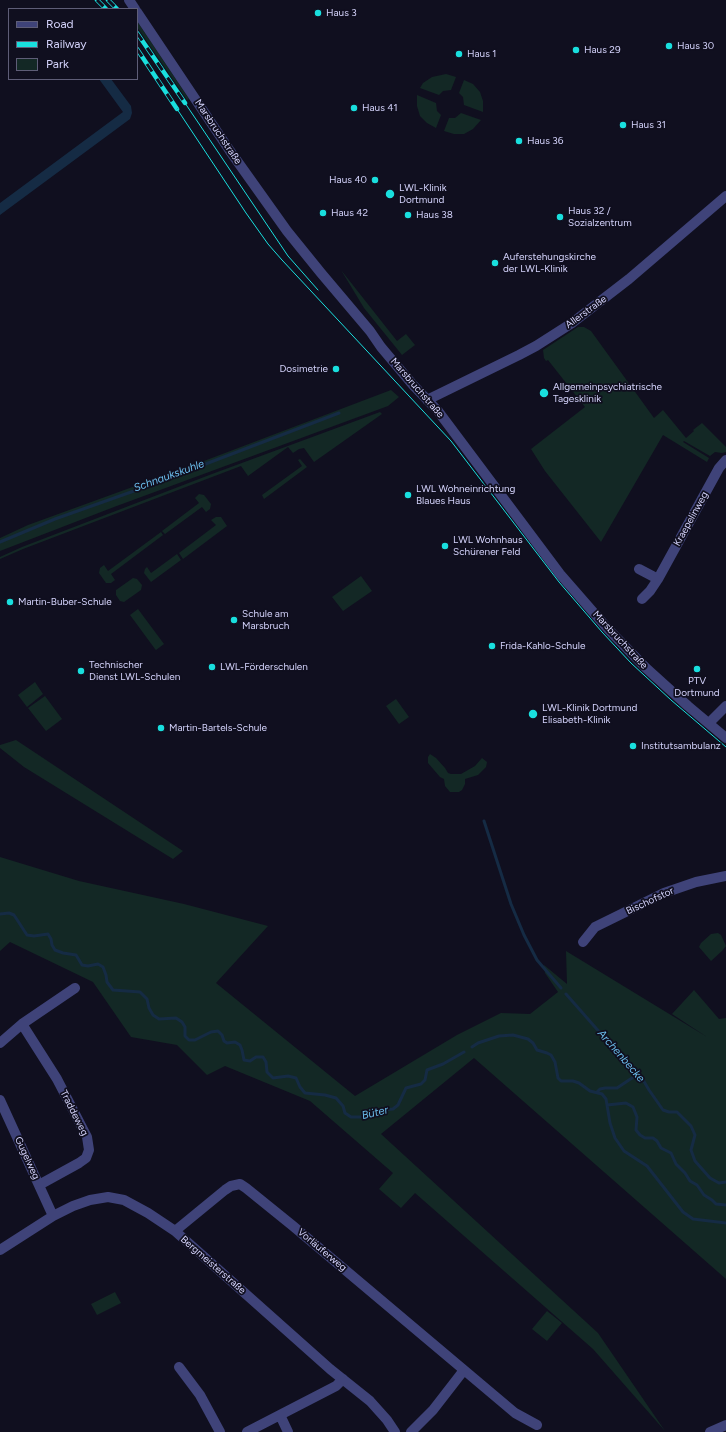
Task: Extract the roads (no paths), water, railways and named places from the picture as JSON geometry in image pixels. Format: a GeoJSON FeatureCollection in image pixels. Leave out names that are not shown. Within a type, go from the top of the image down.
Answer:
{"type":"FeatureCollection","features":[{"type":"Feature","properties":{"kind":"street","name":"Marsbruchstraße"},"geometry":{"type":"LineString","coordinates":[[138,13],[230,151],[287,231],[370,331],[386,353],[451,427],[560,574],[636,658],[688,706],[726,738]]}},
{"type":"Feature","properties":{"kind":"street","name":"Allerstraße"},"geometry":{"type":"LineString","coordinates":[[427,400],[525,352],[572,323],[629,279],[726,196]]}},
{"type":"Feature","properties":{"kind":"street","name":"Kraepelinweg"},"geometry":{"type":"LineString","coordinates":[[642,599],[650,591],[658,579],[719,468],[726,460]]}},
{"type":"Feature","properties":{"kind":"street"},"geometry":{"type":"LineString","coordinates":[[639,569],[658,579]]}},
{"type":"Feature","properties":{"kind":"street"},"geometry":{"type":"LineString","coordinates":[[709,723],[726,706]]}},
{"type":"Feature","properties":{"kind":"street","name":"Bischofstor"},"geometry":{"type":"LineString","coordinates":[[583,942],[595,927],[664,893],[696,882],[726,876]]}},
{"type":"Feature","properties":{"kind":"street"},"geometry":{"type":"LineString","coordinates":[[0,1043],[22,1024],[75,988]]}},
{"type":"Feature","properties":{"kind":"street","name":"Traddeweg"},"geometry":{"type":"LineString","coordinates":[[22,1024],[57,1079],[87,1137],[89,1150],[86,1158],[40,1185]]}},
{"type":"Feature","properties":{"kind":"street","name":"Gugelweg"},"geometry":{"type":"LineString","coordinates":[[0,1100],[53,1216]]}},
{"type":"Feature","properties":{"kind":"street","name":"Vorläuferweg"},"geometry":{"type":"LineString","coordinates":[[175,1231],[225,1190],[231,1186],[240,1184],[293,1226],[515,1413],[538,1425]]}},
{"type":"Feature","properties":{"kind":"street","name":"Bergmeisterstraße"},"geometry":{"type":"LineString","coordinates":[[0,1250],[53,1216],[73,1206],[90,1200],[108,1198],[124,1200],[148,1213],[175,1231],[343,1380],[378,1408],[395,1432]]}},
{"type":"Feature","properties":{"kind":"street"},"geometry":{"type":"LineString","coordinates":[[180,1367],[200,1395],[220,1432]]}},
{"type":"Feature","properties":{"kind":"street"},"geometry":{"type":"LineString","coordinates":[[411,1432],[433,1410],[464,1370]]}},
{"type":"Feature","properties":{"kind":"street"},"geometry":{"type":"LineString","coordinates":[[247,1432],[336,1386],[343,1380]]}},
{"type":"Feature","properties":{"kind":"street"},"geometry":{"type":"LineString","coordinates":[[280,1415],[288,1432]]}},
{"type":"Feature","properties":{"kind":"street"},"geometry":{"type":"LineString","coordinates":[[710,1432],[726,1425]]}},
{"type":"Feature","properties":{"kind":"water"},"geometry":{"type":"Polygon","coordinates":[[[100,80],[112,80],[131,106],[132,113],[130,119],[0,215],[0,203],[123,112],[100,80]]]}},
{"type":"Feature","properties":{"kind":"waterway","name":"Schnaukskuhle"},"geometry":{"type":"LineString","coordinates":[[0,542],[55,519],[148,486],[339,413]]}},
{"type":"Feature","properties":{"kind":"waterway","name":"Archenbecke"},"geometry":{"type":"LineString","coordinates":[[484,821],[511,904],[524,935],[537,960],[561,988]]}},
{"type":"Feature","properties":{"kind":"waterway","name":"Büter"},"geometry":{"type":"LineString","coordinates":[[0,914],[9,913],[14,915],[27,935],[34,936],[48,934],[55,950],[76,955],[82,965],[88,966],[98,964],[103,967],[107,982],[113,990],[140,992],[147,999],[149,1008],[153,1015],[159,1019],[176,1018],[182,1022],[185,1027],[185,1036],[189,1040],[195,1040],[211,1032],[218,1031],[227,1043],[235,1042],[240,1045],[244,1060],[250,1061],[256,1057],[263,1057],[266,1062],[267,1072],[273,1078],[288,1076],[296,1078],[300,1087],[305,1093],[325,1095],[336,1098],[343,1106],[345,1113],[351,1117],[363,1117],[373,1111],[393,1109],[398,1105],[406,1088],[421,1084],[425,1080],[427,1070],[443,1064],[464,1052]]}},
{"type":"Feature","properties":{"kind":"waterway","name":"Archenbecke"},"geometry":{"type":"LineString","coordinates":[[566,994],[602,1035],[639,1073],[663,1110],[677,1112],[691,1126],[695,1135],[691,1150],[695,1161],[710,1178],[719,1183],[726,1182]]}},
{"type":"Feature","properties":{"kind":"waterway","name":"Büter"},"geometry":{"type":"LineString","coordinates":[[472,1047],[478,1043],[499,1036],[513,1035],[528,1039],[533,1043],[537,1050],[551,1055],[555,1062],[558,1078],[561,1081],[573,1081],[579,1083],[590,1091],[602,1094],[606,1099],[610,1123],[615,1138],[624,1151],[647,1166],[683,1212],[693,1219],[726,1223]]}},
{"type":"Feature","properties":{"kind":"waterway"},"geometry":{"type":"LineString","coordinates":[[597,1092],[600,1089],[617,1088],[632,1078],[641,1076]]}},
{"type":"Feature","properties":{"kind":"waterway"},"geometry":{"type":"LineString","coordinates":[[607,1105],[626,1103],[633,1107],[637,1117],[636,1130],[640,1135],[645,1138],[653,1138],[657,1141],[661,1148],[671,1153],[676,1164],[685,1173],[690,1181],[697,1185],[704,1195],[716,1204],[726,1205]]}},
{"type":"Feature","properties":{"kind":"tram line"},"geometry":{"type":"LineString","coordinates":[[185,103],[288,256],[318,290]]}},
{"type":"Feature","properties":{"kind":"tram line"},"geometry":{"type":"LineString","coordinates":[[177,109],[268,244],[451,441],[559,582],[602,632],[631,663],[671,700],[726,747]]}},
{"type":"Feature","properties":{"kind":"railway"},"geometry":{"type":"LineString","coordinates":[[97,0],[105,8]]}},
{"type":"Feature","properties":{"kind":"railway"},"geometry":{"type":"LineString","coordinates":[[108,0],[116,8]]}},
{"type":"Feature","properties":{"kind":"railway"},"geometry":{"type":"LineString","coordinates":[[138,34],[185,103]]}},
{"type":"Feature","properties":{"kind":"railway"},"geometry":{"type":"LineString","coordinates":[[138,50],[177,109]]}},
{"type":"Feature","properties":{"kind":"place","name":"Haus 3"},"geometry":{"type":"Point","coordinates":[318,13]}},
{"type":"Feature","properties":{"kind":"place","name":"Haus 30"},"geometry":{"type":"Point","coordinates":[669,46]}},
{"type":"Feature","properties":{"kind":"place","name":"Haus 29"},"geometry":{"type":"Point","coordinates":[576,50]}},
{"type":"Feature","properties":{"kind":"place","name":"Haus 1"},"geometry":{"type":"Point","coordinates":[459,54]}},
{"type":"Feature","properties":{"kind":"place","name":"Haus 41"},"geometry":{"type":"Point","coordinates":[354,108]}},
{"type":"Feature","properties":{"kind":"place","name":"Haus 31"},"geometry":{"type":"Point","coordinates":[623,125]}},
{"type":"Feature","properties":{"kind":"place","name":"Haus 36"},"geometry":{"type":"Point","coordinates":[519,141]}},
{"type":"Feature","properties":{"kind":"place","name":"Haus 40"},"geometry":{"type":"Point","coordinates":[375,180]}},
{"type":"Feature","properties":{"kind":"place","name":"LWL-Klinik Dortmund"},"geometry":{"type":"Point","coordinates":[390,194]}},
{"type":"Feature","properties":{"kind":"place","name":"Haus 42"},"geometry":{"type":"Point","coordinates":[323,213]}},
{"type":"Feature","properties":{"kind":"place","name":"Haus 38"},"geometry":{"type":"Point","coordinates":[408,215]}},
{"type":"Feature","properties":{"kind":"place","name":"Haus 32 / Sozialzentrum"},"geometry":{"type":"Point","coordinates":[560,217]}},
{"type":"Feature","properties":{"kind":"place","name":"Auferstehungskirche der LWL-Klinik"},"geometry":{"type":"Point","coordinates":[495,263]}},
{"type":"Feature","properties":{"kind":"place","name":"Dosimetrie"},"geometry":{"type":"Point","coordinates":[336,369]}},
{"type":"Feature","properties":{"kind":"place","name":"Allgemeinpsychiatrische Tagesklinik"},"geometry":{"type":"Point","coordinates":[544,393]}},
{"type":"Feature","properties":{"kind":"place","name":"LWL Wohneinrichtung Blaues Haus"},"geometry":{"type":"Point","coordinates":[408,495]}},
{"type":"Feature","properties":{"kind":"place","name":"LWL Wohnhaus Schürener Feld"},"geometry":{"type":"Point","coordinates":[445,546]}},
{"type":"Feature","properties":{"kind":"place","name":"Martin-Buber-Schule"},"geometry":{"type":"Point","coordinates":[10,602]}},
{"type":"Feature","properties":{"kind":"place","name":"Schule am Marsbruch"},"geometry":{"type":"Point","coordinates":[234,620]}},
{"type":"Feature","properties":{"kind":"place","name":"Frida-Kahlo-Schule"},"geometry":{"type":"Point","coordinates":[492,646]}},
{"type":"Feature","properties":{"kind":"place","name":"LWL-Förderschulen"},"geometry":{"type":"Point","coordinates":[212,667]}},
{"type":"Feature","properties":{"kind":"place","name":"PTV Dortmund"},"geometry":{"type":"Point","coordinates":[697,669]}},
{"type":"Feature","properties":{"kind":"place","name":"Technischer Dienst LWL-Schulen"},"geometry":{"type":"Point","coordinates":[81,671]}},
{"type":"Feature","properties":{"kind":"place","name":"LWL-Klinik Dortmund Elisabeth-Klinik"},"geometry":{"type":"Point","coordinates":[533,714]}},
{"type":"Feature","properties":{"kind":"place","name":"Martin-Bartels-Schule"},"geometry":{"type":"Point","coordinates":[161,728]}},
{"type":"Feature","properties":{"kind":"place","name":"Institutsambulanz"},"geometry":{"type":"Point","coordinates":[633,746]}}]}
